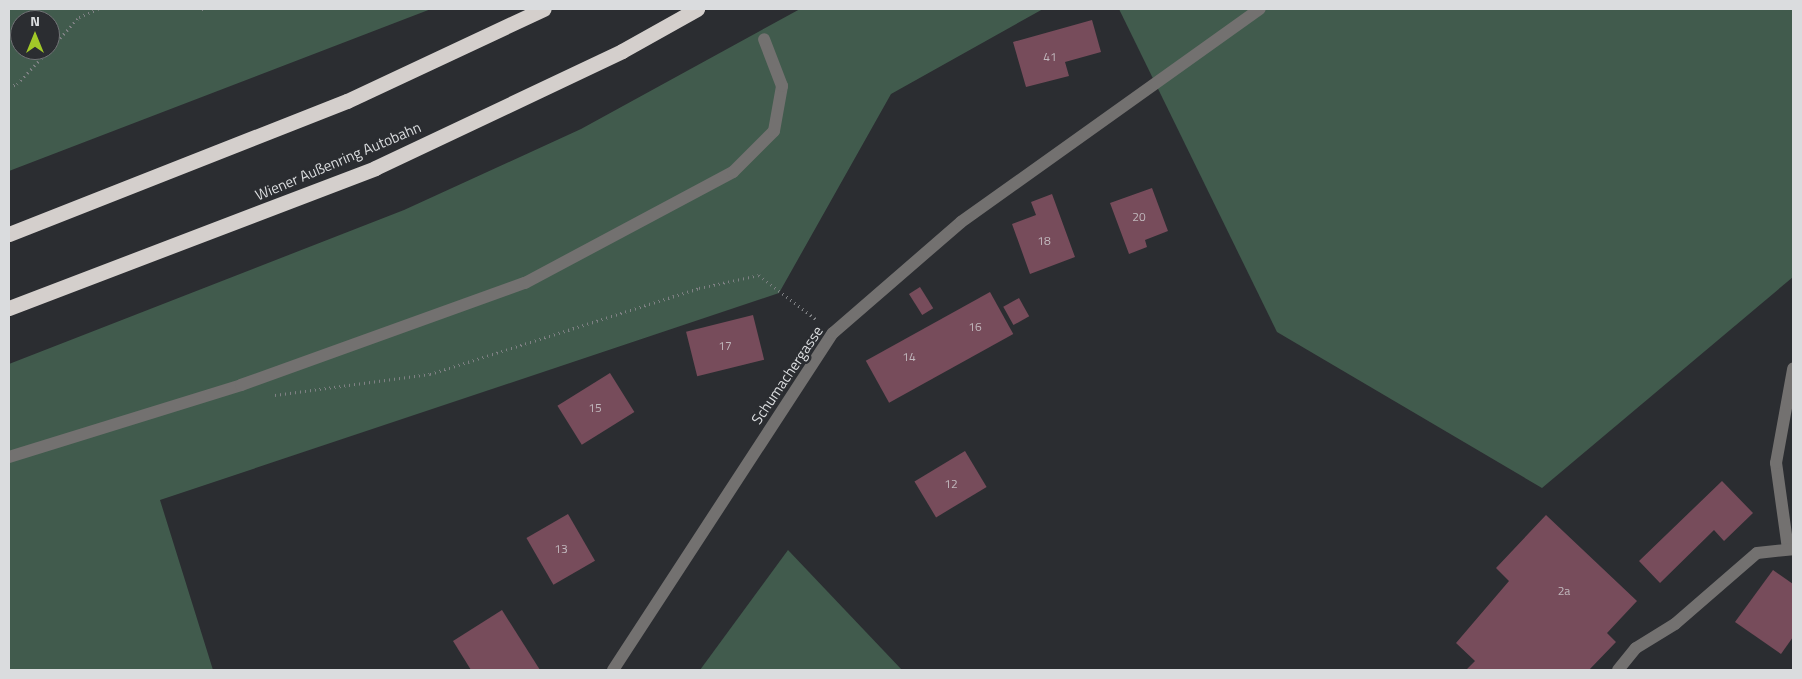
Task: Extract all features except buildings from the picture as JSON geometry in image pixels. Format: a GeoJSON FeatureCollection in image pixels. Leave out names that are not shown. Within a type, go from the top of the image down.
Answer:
{"type":"FeatureCollection","features":[{"type":"Feature","properties":{"kind":"highway"},"geometry":{"type":"LineString","coordinates":[[9,234],[347,101],[543,9]]}},
{"type":"Feature","properties":{"kind":"highway","name":"Wiener Außenring Autobahn"},"geometry":{"type":"LineString","coordinates":[[9,308],[375,168],[622,51],[697,9]]}},
{"type":"Feature","properties":{"kind":"street","name":"Schumachergasse"},"geometry":{"type":"LineString","coordinates":[[613,670],[833,333],[961,222],[1260,9]]}},
{"type":"Feature","properties":{"kind":"street"},"geometry":{"type":"LineString","coordinates":[[9,457],[241,385],[525,282],[733,172],[774,131],[782,86],[764,39]]}},
{"type":"Feature","properties":{"kind":"street"},"geometry":{"type":"LineString","coordinates":[[1618,670],[1636,648],[1675,624],[1757,553],[1790,549],[1776,462],[1793,369]]}},
{"type":"Feature","properties":{"kind":"path"},"geometry":{"type":"LineString","coordinates":[[60,37],[79,17],[98,9]]}},
{"type":"Feature","properties":{"kind":"path"},"geometry":{"type":"LineString","coordinates":[[9,87],[37,60]]}},
{"type":"Feature","properties":{"kind":"path"},"geometry":{"type":"LineString","coordinates":[[241,385],[282,397],[430,374],[699,288],[759,275],[833,333]]}},
{"type":"Feature","properties":{"kind":"green space"},"geometry":{"type":"Polygon","coordinates":[[[9,9],[431,9],[9,171],[9,9]]]}},
{"type":"Feature","properties":{"kind":"green space"},"geometry":{"type":"Polygon","coordinates":[[[800,9],[1043,9],[891,94],[779,293],[160,500],[213,670],[9,670],[9,364],[404,210],[581,129],[800,9]]]}},
{"type":"Feature","properties":{"kind":"green space"},"geometry":{"type":"Polygon","coordinates":[[[1119,9],[1793,9],[1793,277],[1542,488],[1277,332],[1119,9]]]}},
{"type":"Feature","properties":{"kind":"green space"},"geometry":{"type":"Polygon","coordinates":[[[788,550],[902,670],[700,670],[788,550]]]}}]}
